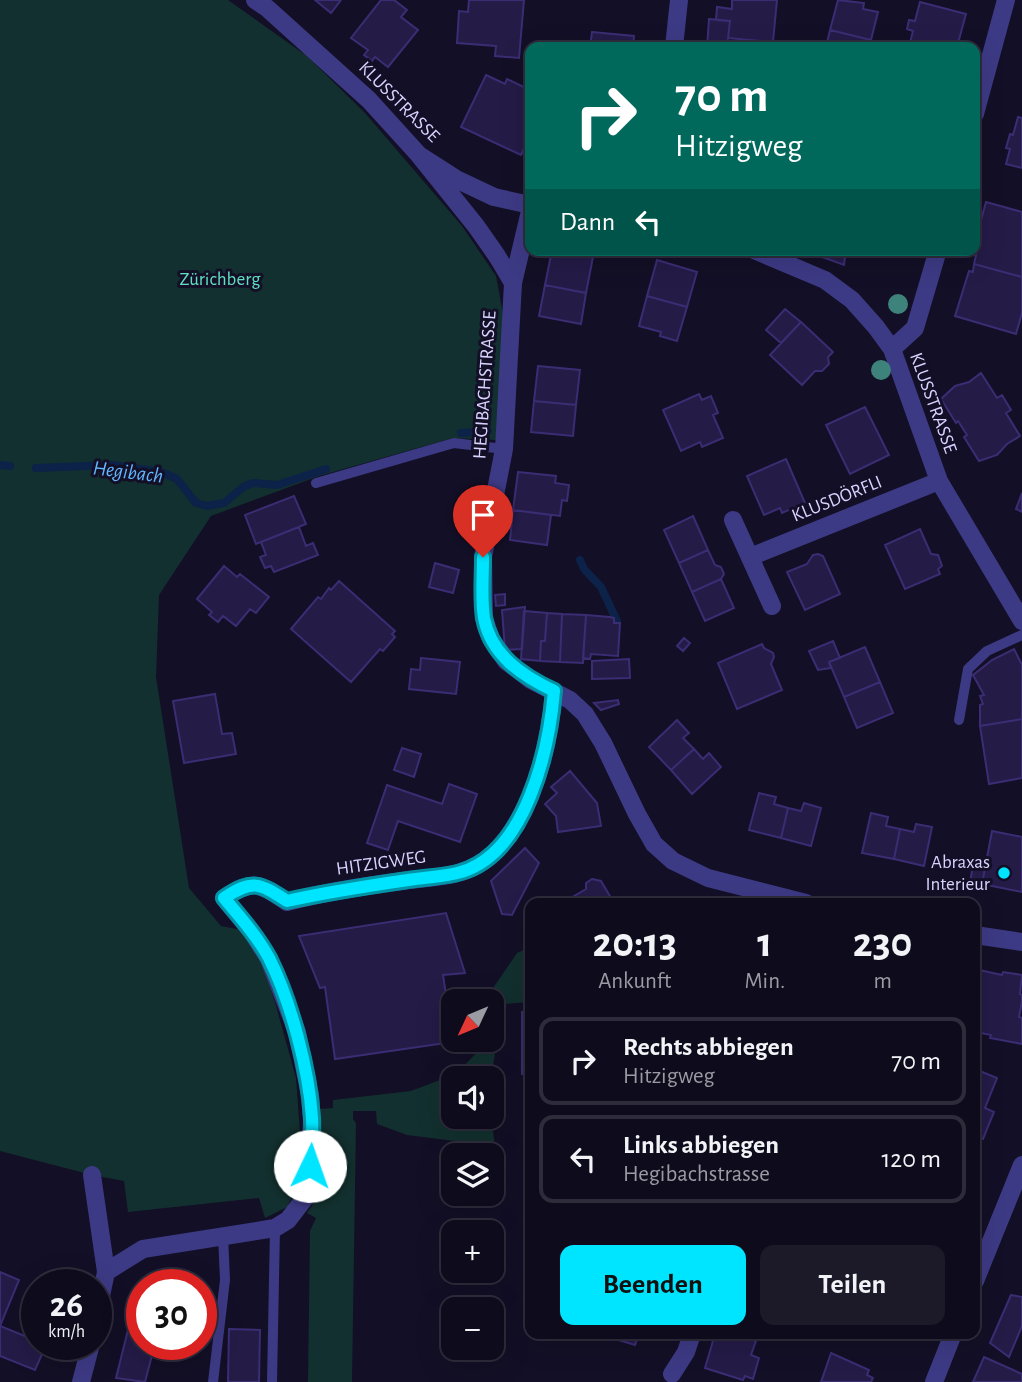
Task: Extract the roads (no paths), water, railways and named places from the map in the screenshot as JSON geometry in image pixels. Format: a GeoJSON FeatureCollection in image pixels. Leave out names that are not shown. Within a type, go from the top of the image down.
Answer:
{"type":"FeatureCollection","features":[{"type":"Feature","properties":{"kind":"street"},"geometry":{"type":"LineString","coordinates":[[675,42],[679,0]]}},
{"type":"Feature","properties":{"kind":"street"},"geometry":{"type":"LineString","coordinates":[[980,96],[1006,0]]}},
{"type":"Feature","properties":{"kind":"street","name":"KLUSSTRASSE"},"geometry":{"type":"LineString","coordinates":[[264,3],[369,100],[419,155],[458,180],[494,197],[525,204]]}},
{"type":"Feature","properties":{"kind":"street"},"geometry":{"type":"LineString","coordinates":[[419,155],[477,226],[513,284]]}},
{"type":"Feature","properties":{"kind":"street","name":"HEGIBACHSTRASSE"},"geometry":{"type":"LineString","coordinates":[[525,232],[513,284],[504,449],[483,557],[484,618],[491,639],[506,661],[531,680],[570,700],[585,715],[603,743],[654,844],[674,862],[708,878],[786,898]]}},
{"type":"Feature","properties":{"kind":"street","name":"KLUSSTRASSE"},"geometry":{"type":"LineString","coordinates":[[768,256],[825,280],[852,300],[892,349],[939,481],[1022,621]]}},
{"type":"Feature","properties":{"kind":"street"},"geometry":{"type":"LineString","coordinates":[[892,349],[915,328],[936,256]]}},
{"type":"Feature","properties":{"kind":"street","name":"KLUSDÖRFLI"},"geometry":{"type":"LineString","coordinates":[[750,557],[939,481]]}},
{"type":"Feature","properties":{"kind":"street"},"geometry":{"type":"LineString","coordinates":[[733,520],[772,606]]}},
{"type":"Feature","properties":{"kind":"street","name":"HITZIGWEG"},"geometry":{"type":"LineString","coordinates":[[275,1228],[288,1220],[308,1194],[312,1121],[310,1095],[297,1032],[269,959],[253,932],[224,898],[248,884],[265,889],[287,901],[331,891],[461,872],[483,862],[502,845],[538,780],[552,720],[554,691]]}},
{"type":"Feature","properties":{"kind":"street"},"geometry":{"type":"LineString","coordinates":[[980,936],[1022,942]]}},
{"type":"Feature","properties":{"kind":"street"},"geometry":{"type":"LineString","coordinates":[[980,1269],[1022,1165]]}},
{"type":"Feature","properties":{"kind":"street"},"geometry":{"type":"LineString","coordinates":[[92,1175],[106,1269]]}},
{"type":"Feature","properties":{"kind":"street"},"geometry":{"type":"LineString","coordinates":[[111,1269],[143,1249],[275,1228]]}},
{"type":"Feature","properties":{"kind":"street"},"geometry":{"type":"LineString","coordinates":[[672,1374],[686,1352],[690,1339]]}},
{"type":"Feature","properties":{"kind":"street"},"geometry":{"type":"LineString","coordinates":[[933,1382],[951,1339]]}},
{"type":"Feature","properties":{"kind":"street"},"geometry":{"type":"LineString","coordinates":[[81,1382],[87,1360]]}},
{"type":"Feature","properties":{"kind":"lane"},"geometry":{"type":"LineString","coordinates":[[316,483],[454,443],[504,449]]}},
{"type":"Feature","properties":{"kind":"lane"},"geometry":{"type":"LineString","coordinates":[[959,720],[968,669],[987,651],[1022,635]]}},
{"type":"Feature","properties":{"kind":"lane"},"geometry":{"type":"LineString","coordinates":[[272,1382],[275,1228]]}},
{"type":"Feature","properties":{"kind":"lane"},"geometry":{"type":"LineString","coordinates":[[213,1382],[225,1280],[223,1235]]}},
{"type":"Feature","properties":{"kind":"waterway","name":"Hegibach"},"geometry":{"type":"LineString","coordinates":[[461,433],[488,431]]}},
{"type":"Feature","properties":{"kind":"waterway","name":"Hegibach"},"geometry":{"type":"LineString","coordinates":[[0,465],[10,466]]}},
{"type":"Feature","properties":{"kind":"waterway","name":"Hegibach"},"geometry":{"type":"LineString","coordinates":[[36,468],[112,465],[161,472],[177,479],[196,503],[207,506],[224,503],[243,487],[253,483],[277,485],[326,469]]}},
{"type":"Feature","properties":{"kind":"waterway","name":"Hegibach"},"geometry":{"type":"LineString","coordinates":[[580,560],[584,569],[601,587],[617,621]]}},
{"type":"Feature","properties":{"kind":"place","name":"Abraxas Interieur"},"geometry":{"type":"Point","coordinates":[1004,873]}},
{"type":"Feature","properties":{"kind":"park label","name":"Zürichberg"},"geometry":{"type":"Point","coordinates":[220,279]}}]}
